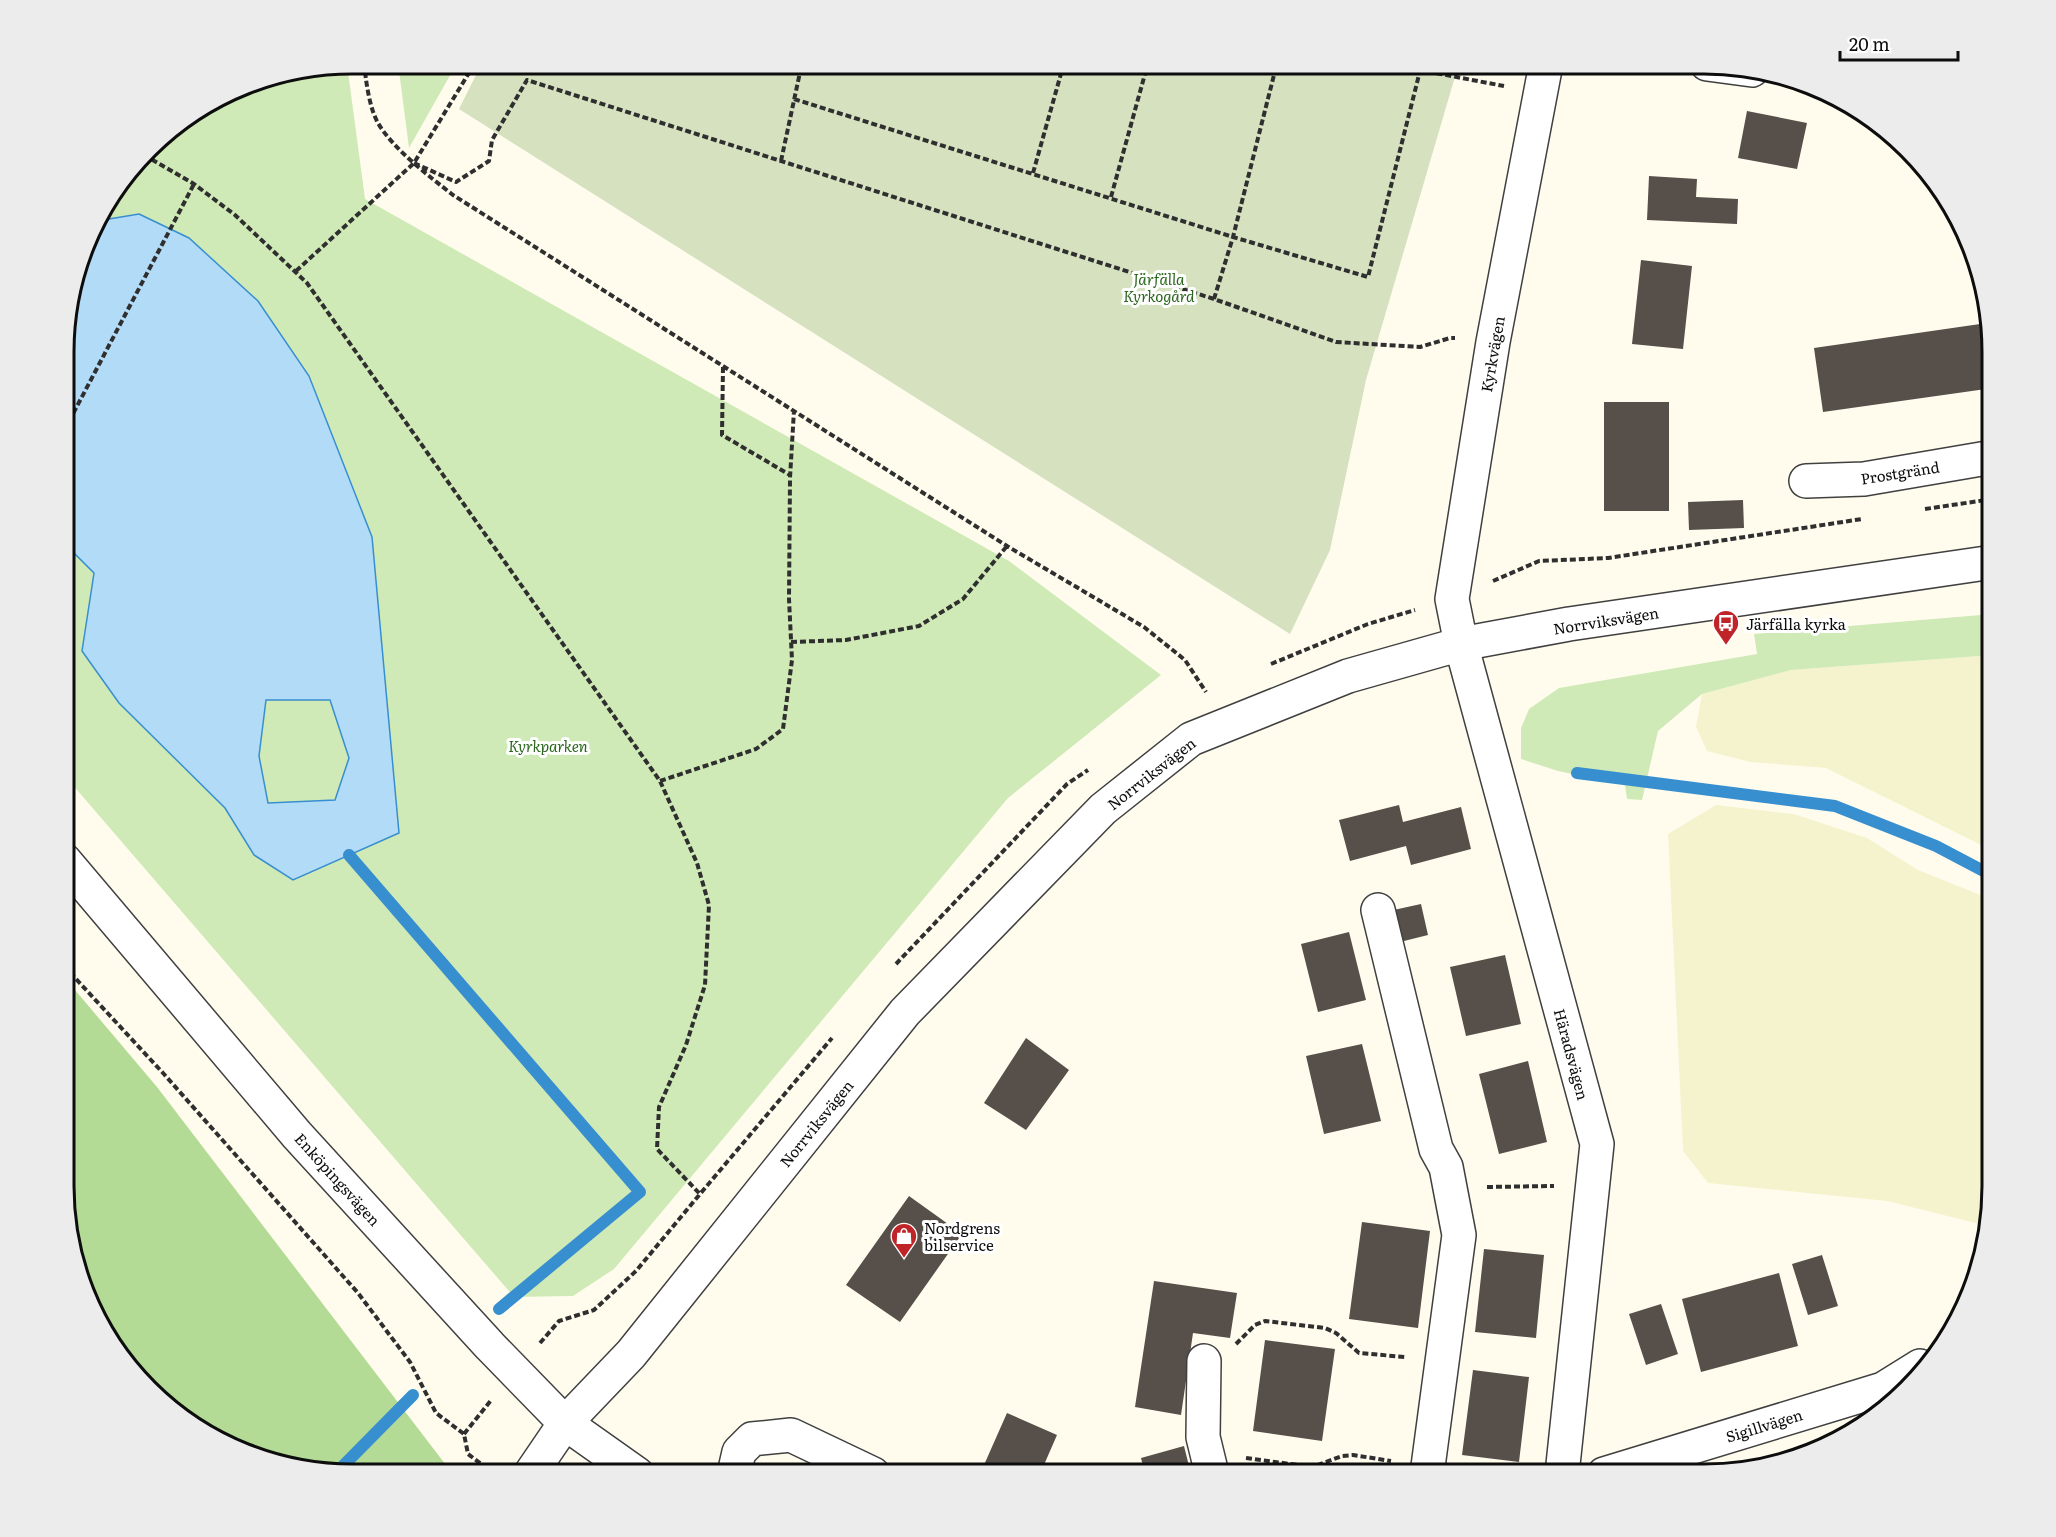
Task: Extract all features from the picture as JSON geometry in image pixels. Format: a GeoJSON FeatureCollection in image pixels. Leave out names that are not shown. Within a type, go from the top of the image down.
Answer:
{"type":"FeatureCollection","features":[{"type":"Feature","properties":{"kind":"street","name":"Kyrkvägen"},"geometry":{"type":"LineString","coordinates":[[1461,644],[1452,599],[1493,342],[1543,78]]}},
{"type":"Feature","properties":{"kind":"street","name":"Prostgränd"},"geometry":{"type":"LineString","coordinates":[[1806,481],[1864,478],[1983,459]]}},
{"type":"Feature","properties":{"kind":"street","name":"Norrviksvägen"},"geometry":{"type":"LineString","coordinates":[[537,1464],[565,1423],[631,1354],[905,1012],[1103,809],[1191,739],[1348,676],[1461,644],[1569,624],[1983,563]]}},
{"type":"Feature","properties":{"kind":"street","name":"Häradsvägen"},"geometry":{"type":"LineString","coordinates":[[1461,644],[1597,1144],[1563,1464]]}},
{"type":"Feature","properties":{"kind":"street","name":"Enköpingsvägen"},"geometry":{"type":"LineString","coordinates":[[74,872],[297,1135],[490,1346],[565,1423],[623,1464]]}},
{"type":"Feature","properties":{"kind":"street"},"geometry":{"type":"LineString","coordinates":[[1378,910],[1436,1149],[1446,1167],[1459,1235],[1428,1464]]}},
{"type":"Feature","properties":{"kind":"street"},"geometry":{"type":"LineString","coordinates":[[1204,1361],[1203,1437],[1210,1464]]}},
{"type":"Feature","properties":{"kind":"street","name":"Sigillvägen"},"geometry":{"type":"LineString","coordinates":[[1637,1464],[1883,1389],[1912,1371]]}},
{"type":"Feature","properties":{"kind":"street"},"geometry":{"type":"LineString","coordinates":[[736,1464],[739,1452],[752,1438],[790,1435],[852,1464]]}},
{"type":"Feature","properties":{"kind":"path"},"geometry":{"type":"LineString","coordinates":[[365,74],[366,86],[378,122],[414,163],[453,195],[1007,546],[1144,627],[1185,660],[1208,696]]}},
{"type":"Feature","properties":{"kind":"path"},"geometry":{"type":"LineString","coordinates":[[296,271],[414,163],[468,74]]}},
{"type":"Feature","properties":{"kind":"path"},"geometry":{"type":"LineString","coordinates":[[781,161],[800,74]]}},
{"type":"Feature","properties":{"kind":"path"},"geometry":{"type":"LineString","coordinates":[[1033,173],[1061,74]]}},
{"type":"Feature","properties":{"kind":"path"},"geometry":{"type":"LineString","coordinates":[[1110,197],[1145,74]]}},
{"type":"Feature","properties":{"kind":"path"},"geometry":{"type":"LineString","coordinates":[[1214,299],[1233,237],[1274,74]]}},
{"type":"Feature","properties":{"kind":"path"},"geometry":{"type":"LineString","coordinates":[[794,99],[1368,277],[1419,74]]}},
{"type":"Feature","properties":{"kind":"path"},"geometry":{"type":"LineString","coordinates":[[1468,74],[1543,78]]}},
{"type":"Feature","properties":{"kind":"path"},"geometry":{"type":"LineString","coordinates":[[414,163],[456,182],[489,161],[492,140],[527,81],[1214,299],[1336,342],[1420,347],[1450,338],[1493,342]]}},
{"type":"Feature","properties":{"kind":"path"},"geometry":{"type":"LineString","coordinates":[[151,159],[194,184],[235,215],[307,284],[660,781],[697,863],[709,905],[705,985],[686,1045],[659,1107],[657,1149],[700,1194]]}},
{"type":"Feature","properties":{"kind":"path"},"geometry":{"type":"LineString","coordinates":[[74,412],[194,184]]}},
{"type":"Feature","properties":{"kind":"path"},"geometry":{"type":"LineString","coordinates":[[723,366],[722,435],[790,475]]}},
{"type":"Feature","properties":{"kind":"path"},"geometry":{"type":"LineString","coordinates":[[660,781],[756,749],[783,729],[792,660],[789,599],[790,475],[794,410]]}},
{"type":"Feature","properties":{"kind":"path"},"geometry":{"type":"LineString","coordinates":[[1923,510],[1983,501]]}},
{"type":"Feature","properties":{"kind":"path"},"geometry":{"type":"LineString","coordinates":[[1539,561],[1608,558],[1864,519]]}},
{"type":"Feature","properties":{"kind":"path"},"geometry":{"type":"LineString","coordinates":[[791,642],[846,640],[919,626],[963,599],[1007,546]]}},
{"type":"Feature","properties":{"kind":"path"},"geometry":{"type":"LineString","coordinates":[[74,977],[163,1073],[358,1293],[410,1362],[436,1413],[465,1434],[468,1454],[482,1464]]}},
{"type":"Feature","properties":{"kind":"path"},"geometry":{"type":"LineString","coordinates":[[1446,1167],[1476,1184],[1487,1187],[1564,1187]]}},
{"type":"Feature","properties":{"kind":"path"},"geometry":{"type":"LineString","coordinates":[[1204,1361],[1225,1353],[1255,1325],[1265,1321],[1325,1328],[1336,1333],[1359,1353],[1442,1360]]}},
{"type":"Feature","properties":{"kind":"path"},"geometry":{"type":"LineString","coordinates":[[465,1434],[487,1405]]}},
{"type":"Feature","properties":{"kind":"path"},"geometry":{"type":"LineString","coordinates":[[1320,1464],[1341,1456],[1353,1455],[1397,1464]]}},
{"type":"Feature","properties":{"kind":"path"},"geometry":{"type":"LineString","coordinates":[[1220,1464],[1237,1457],[1298,1464]]}},
{"type":"Feature","properties":{"kind":"shaded area"},"geometry":{"type":"Polygon","coordinates":[[[1983,656],[1983,846],[1826,768],[1750,762],[1707,751],[1696,727],[1702,694],[1791,670],[1983,656]]]}},
{"type":"Feature","properties":{"kind":"shaded area"},"geometry":{"type":"Polygon","coordinates":[[[1716,805],[1794,814],[1867,838],[1918,870],[1983,896],[1983,1186],[1980,1224],[1887,1201],[1708,1183],[1683,1151],[1668,834],[1716,805]]]}},
{"type":"Feature","properties":{"kind":"green space","name":"Kyrkparken"},"geometry":{"type":"Polygon","coordinates":[[[348,74],[365,199],[1009,561],[1161,675],[1008,798],[614,1269],[573,1296],[514,1297],[74,786],[74,333],[79,297],[88,262],[102,229],[120,197],[142,168],[168,142],[197,120],[229,102],[262,88],[297,79],[348,74]]]}},
{"type":"Feature","properties":{"kind":"green space"},"geometry":{"type":"Polygon","coordinates":[[[399,74],[451,74],[409,148],[399,74]]]}},
{"type":"Feature","properties":{"kind":"green space","name":"Järfälla Kyrkogård"},"geometry":{"type":"Polygon","coordinates":[[[476,74],[1456,74],[1366,380],[1330,550],[1290,634],[459,109],[476,74]]]}},
{"type":"Feature","properties":{"kind":"green space"},"geometry":{"type":"Polygon","coordinates":[[[1983,615],[1983,656],[1791,670],[1702,694],[1658,731],[1642,800],[1627,799],[1625,785],[1558,771],[1521,759],[1521,728],[1529,709],[1559,688],[1757,654],[1754,634],[1983,615]]]}},
{"type":"Feature","properties":{"kind":"green space"},"geometry":{"type":"Polygon","coordinates":[[[74,989],[157,1087],[445,1464],[333,1463],[297,1458],[262,1449],[229,1435],[197,1417],[168,1395],[131,1355],[120,1340],[95,1292],[83,1257],[76,1222],[74,1204],[74,989]]]}},
{"type":"Feature","properties":{"kind":"water"},"geometry":{"type":"Polygon","coordinates":[[[139,214],[189,238],[258,301],[309,376],[372,537],[399,833],[293,880],[254,855],[225,808],[119,703],[82,651],[94,573],[74,553],[74,333],[76,315],[88,262],[107,219],[139,214]],[[266,700],[259,756],[268,803],[335,800],[349,758],[330,700],[266,700]]]}},
{"type":"Feature","properties":{"kind":"building"},"geometry":{"type":"Polygon","coordinates":[[[1747,111],[1807,123],[1797,169],[1738,158],[1747,111]]]}},
{"type":"Feature","properties":{"kind":"building"},"geometry":{"type":"Polygon","coordinates":[[[1649,176],[1697,179],[1696,197],[1738,199],[1737,224],[1647,220],[1649,176]]]}},
{"type":"Feature","properties":{"kind":"building"},"geometry":{"type":"Polygon","coordinates":[[[1641,260],[1692,266],[1683,349],[1632,344],[1641,260]]]}},
{"type":"Feature","properties":{"kind":"building"},"geometry":{"type":"Polygon","coordinates":[[[1981,324],[1983,389],[1823,412],[1814,348],[1981,324]]]}},
{"type":"Feature","properties":{"kind":"building"},"geometry":{"type":"Polygon","coordinates":[[[1604,402],[1669,402],[1669,511],[1604,511],[1604,402]]]}},
{"type":"Feature","properties":{"kind":"building"},"geometry":{"type":"Polygon","coordinates":[[[1743,500],[1744,528],[1689,530],[1688,502],[1743,500]]]}},
{"type":"Feature","properties":{"kind":"building"},"geometry":{"type":"Polygon","coordinates":[[[1399,805],[1403,822],[1461,807],[1471,849],[1411,865],[1406,846],[1350,861],[1339,820],[1399,805]]]}},
{"type":"Feature","properties":{"kind":"building"},"geometry":{"type":"Polygon","coordinates":[[[1421,904],[1428,935],[1396,943],[1389,911],[1421,904]]]}},
{"type":"Feature","properties":{"kind":"building"},"geometry":{"type":"Polygon","coordinates":[[[1349,932],[1366,1000],[1318,1012],[1301,944],[1349,932]]]}},
{"type":"Feature","properties":{"kind":"building"},"geometry":{"type":"Polygon","coordinates":[[[1505,955],[1521,1024],[1466,1036],[1450,967],[1505,955]]]}},
{"type":"Feature","properties":{"kind":"building"},"geometry":{"type":"Polygon","coordinates":[[[1026,1038],[1069,1070],[1026,1130],[984,1103],[1026,1038]]]}},
{"type":"Feature","properties":{"kind":"building"},"geometry":{"type":"Polygon","coordinates":[[[1362,1044],[1381,1121],[1324,1134],[1306,1056],[1362,1044]]]}},
{"type":"Feature","properties":{"kind":"building"},"geometry":{"type":"Polygon","coordinates":[[[1528,1061],[1547,1142],[1499,1154],[1479,1074],[1528,1061]]]}},
{"type":"Feature","properties":{"kind":"building","name":"Nordgrens bilservice"},"geometry":{"type":"Polygon","coordinates":[[[909,1196],[962,1234],[900,1322],[846,1285],[909,1196]]]}},
{"type":"Feature","properties":{"kind":"building"},"geometry":{"type":"Polygon","coordinates":[[[1362,1222],[1430,1231],[1418,1328],[1349,1319],[1362,1222]]]}},
{"type":"Feature","properties":{"kind":"building"},"geometry":{"type":"Polygon","coordinates":[[[1484,1249],[1544,1255],[1536,1338],[1475,1332],[1484,1249]]]}},
{"type":"Feature","properties":{"kind":"building"},"geometry":{"type":"Polygon","coordinates":[[[1822,1255],[1838,1306],[1808,1315],[1792,1264],[1822,1255]]]}},
{"type":"Feature","properties":{"kind":"building"},"geometry":{"type":"Polygon","coordinates":[[[1779,1273],[1798,1346],[1701,1372],[1682,1299],[1779,1273]]]}},
{"type":"Feature","properties":{"kind":"building"},"geometry":{"type":"Polygon","coordinates":[[[1154,1281],[1237,1293],[1230,1338],[1193,1333],[1181,1415],[1135,1407],[1154,1281]]]}},
{"type":"Feature","properties":{"kind":"building"},"geometry":{"type":"Polygon","coordinates":[[[1661,1304],[1678,1354],[1646,1365],[1629,1314],[1661,1304]]]}},
{"type":"Feature","properties":{"kind":"building"},"geometry":{"type":"Polygon","coordinates":[[[1265,1340],[1335,1349],[1322,1441],[1253,1431],[1265,1340]]]}},
{"type":"Feature","properties":{"kind":"building"},"geometry":{"type":"Polygon","coordinates":[[[1473,1370],[1529,1377],[1519,1462],[1462,1455],[1473,1370]]]}},
{"type":"Feature","properties":{"kind":"building"},"geometry":{"type":"Polygon","coordinates":[[[1007,1413],[1057,1435],[1044,1464],[984,1464],[1007,1413]]]}},
{"type":"Feature","properties":{"kind":"building"},"geometry":{"type":"Polygon","coordinates":[[[1184,1446],[1188,1464],[1142,1464],[1141,1458],[1184,1446]]]}},
{"type":"Feature","properties":{"kind":"waterway"},"geometry":{"type":"LineString","coordinates":[[1577,773],[1835,806],[1936,846],[1983,871]]}},
{"type":"Feature","properties":{"kind":"waterway"},"geometry":{"type":"LineString","coordinates":[[349,855],[640,1192],[499,1309]]}},
{"type":"Feature","properties":{"kind":"waterway"},"geometry":{"type":"LineString","coordinates":[[345,1464],[413,1395]]}},
{"type":"Feature","properties":{"kind":"place","name":"Järfälla kyrka"},"geometry":{"type":"Point","coordinates":[1726,646]}},
{"type":"Feature","properties":{"kind":"place","name":"Nordgrens bilservice"},"geometry":{"type":"Point","coordinates":[904,1259]}}]}
